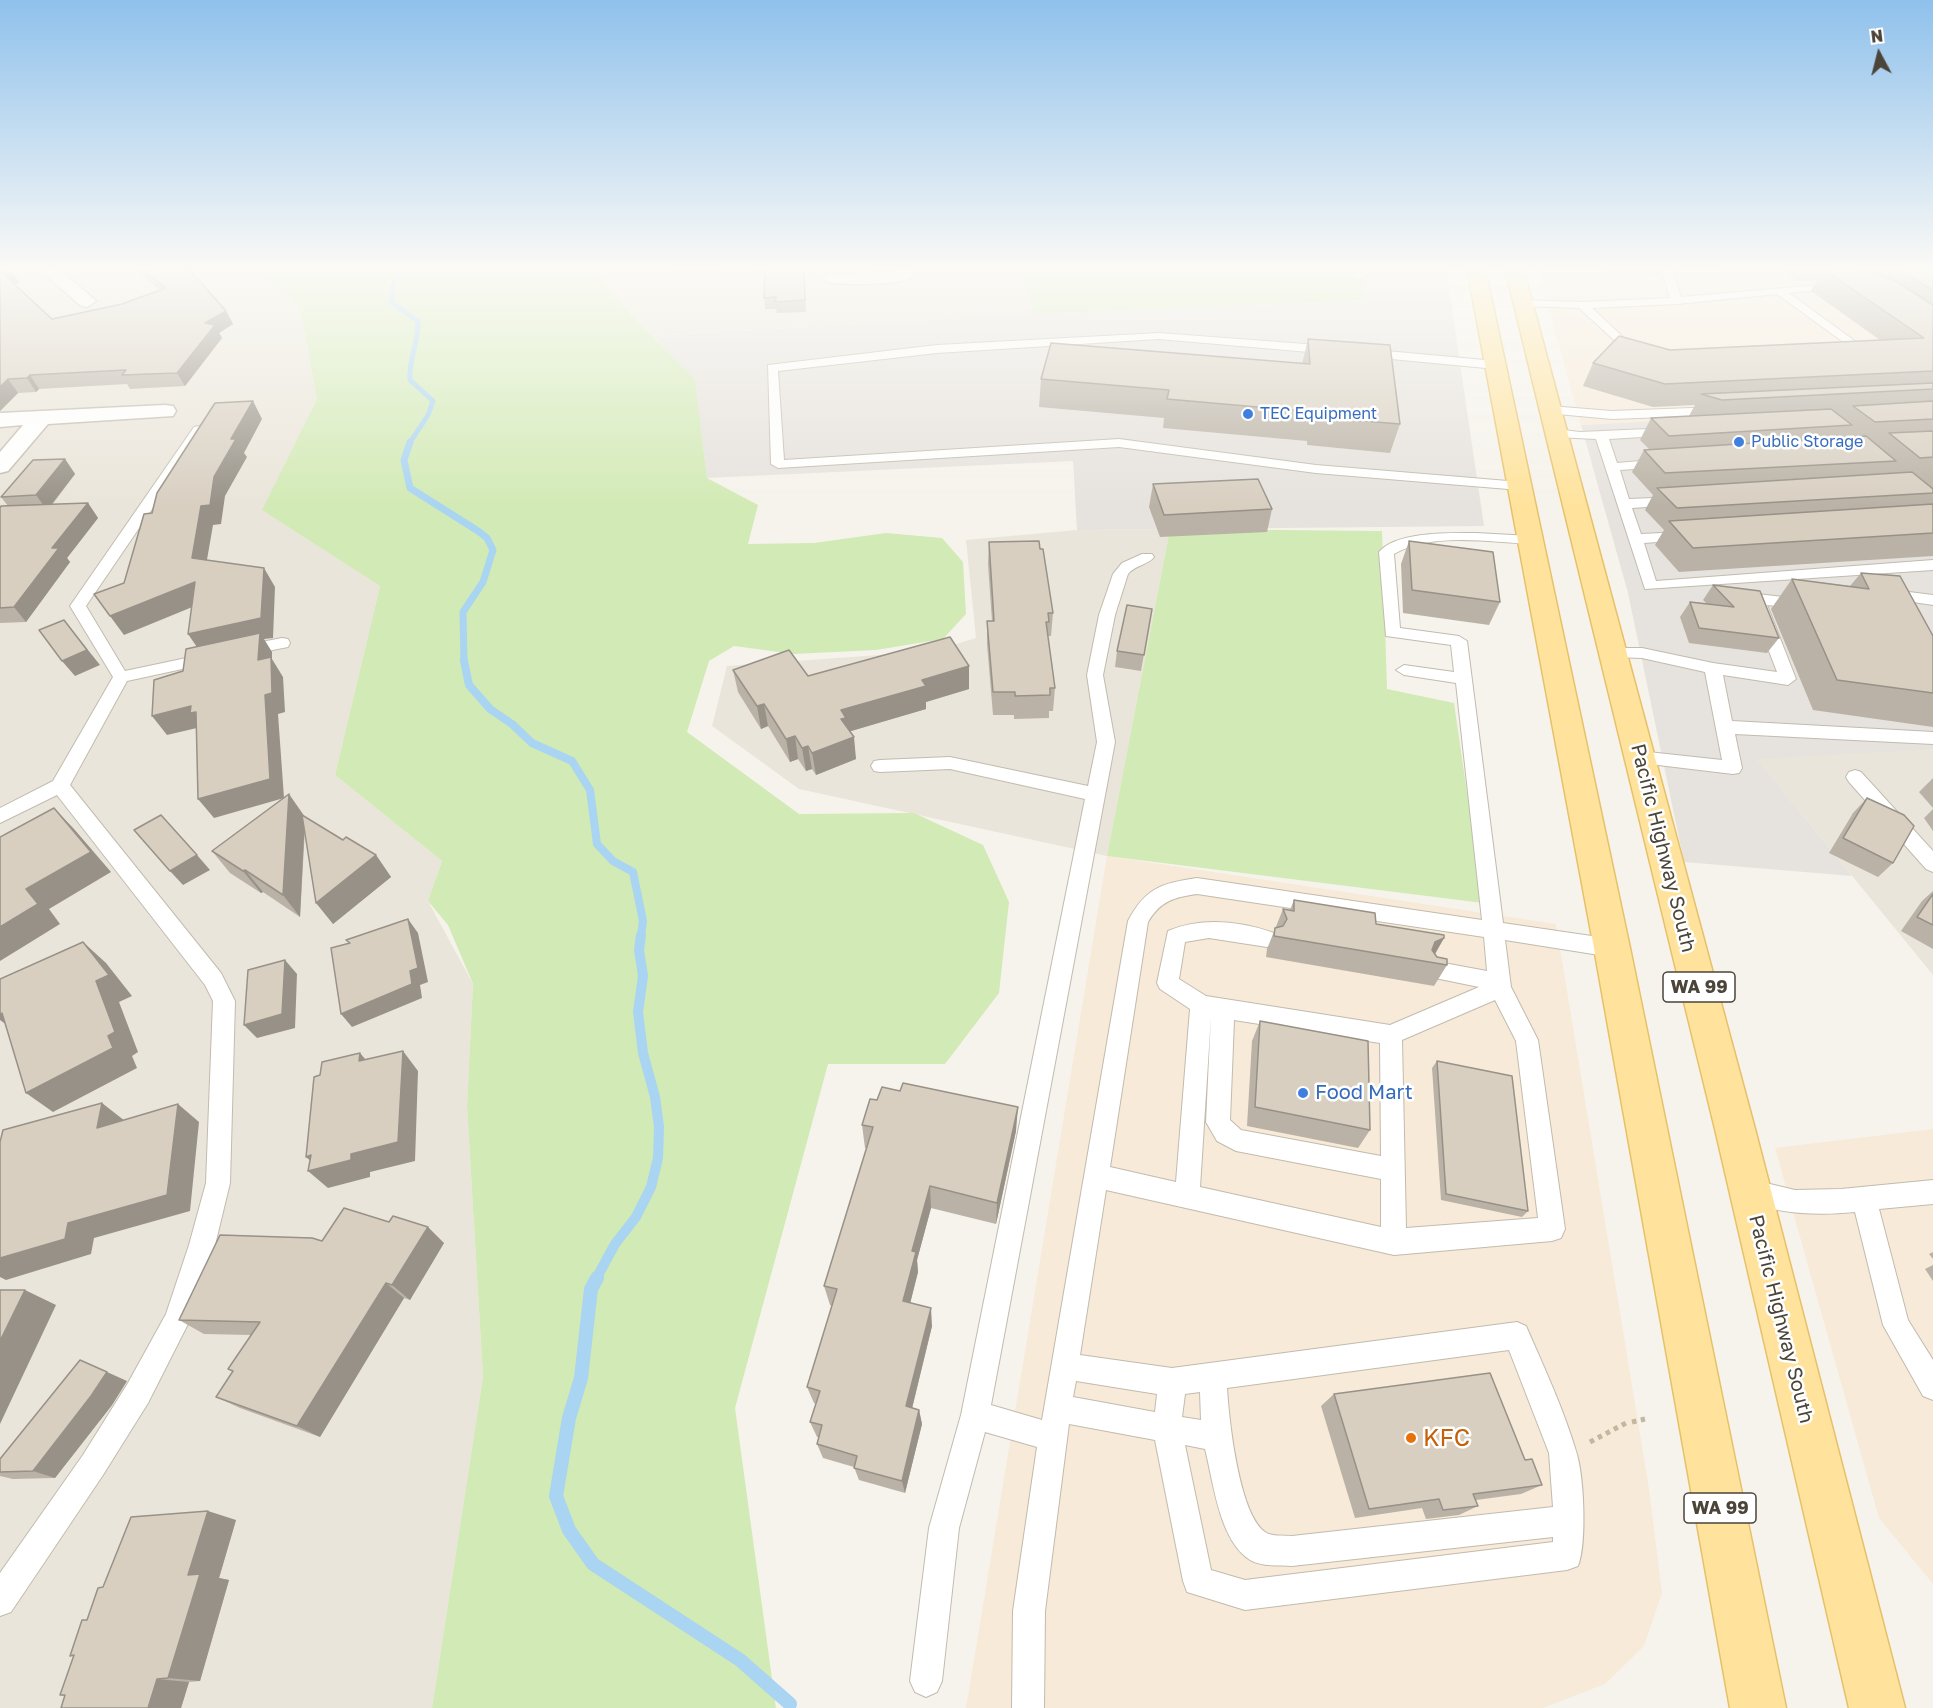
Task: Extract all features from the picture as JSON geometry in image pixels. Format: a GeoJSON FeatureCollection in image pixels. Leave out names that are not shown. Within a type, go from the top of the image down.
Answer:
{"type":"FeatureCollection","features":[{"type":"Feature","properties":{"kind":"main road","name":"WA 99"},"geometry":{"type":"LineString","coordinates":[[1493,348],[1612,948],[1758,1708]]}},
{"type":"Feature","properties":{"kind":"main road","name":"Pacific Highway South"},"geometry":{"type":"LineString","coordinates":[[1535,348],[1749,1191],[1877,1708]]}},
{"type":"Feature","properties":{"kind":"street"},"geometry":{"type":"LineString","coordinates":[[0,420],[165,411]]}},
{"type":"Feature","properties":{"kind":"street"},"geometry":{"type":"LineString","coordinates":[[0,466],[42,417]]}},
{"type":"Feature","properties":{"kind":"lane"},"geometry":{"type":"LineString","coordinates":[[959,348],[772,368],[778,464],[1119,443],[1316,469],[1437,477],[1520,486]]}},
{"type":"Feature","properties":{"kind":"lane"},"geometry":{"type":"LineString","coordinates":[[1307,348],[1496,364]]}},
{"type":"Feature","properties":{"kind":"lane"},"geometry":{"type":"LineString","coordinates":[[1627,348],[1636,356],[1645,358]]}},
{"type":"Feature","properties":{"kind":"lane"},"geometry":{"type":"LineString","coordinates":[[1824,349],[1845,348]]}},
{"type":"Feature","properties":{"kind":"lane"},"geometry":{"type":"LineString","coordinates":[[1553,422],[1612,415],[1731,410]]}},
{"type":"Feature","properties":{"kind":"lane"},"geometry":{"type":"LineString","coordinates":[[122,677],[78,606],[210,414]]}},
{"type":"Feature","properties":{"kind":"lane"},"geometry":{"type":"LineString","coordinates":[[1553,422],[1602,435],[1682,431]]}},
{"type":"Feature","properties":{"kind":"lane"},"geometry":{"type":"LineString","coordinates":[[1602,435],[1650,585],[1933,565]]}},
{"type":"Feature","properties":{"kind":"lane"},"geometry":{"type":"LineString","coordinates":[[1612,466],[1681,462]]}},
{"type":"Feature","properties":{"kind":"lane"},"geometry":{"type":"LineString","coordinates":[[1624,504],[1696,500]]}},
{"type":"Feature","properties":{"kind":"lane"},"geometry":{"type":"LineString","coordinates":[[1635,539],[1695,536]]}},
{"type":"Feature","properties":{"kind":"lane"},"geometry":{"type":"LineString","coordinates":[[1095,1176],[1394,1242],[1552,1230],[1527,1040],[1500,985],[1459,640],[1392,632],[1386,552],[1396,544],[1414,540],[1483,537],[1531,540]]}},
{"type":"Feature","properties":{"kind":"lane"},"geometry":{"type":"LineString","coordinates":[[926,1681],[944,1528],[975,1415],[1106,742],[1095,675],[1107,615],[1121,574],[1127,566],[1147,557]]}},
{"type":"Feature","properties":{"kind":"lane"},"geometry":{"type":"LineString","coordinates":[[1866,591],[1933,600]]}},
{"type":"Feature","properties":{"kind":"lane"},"geometry":{"type":"LineString","coordinates":[[1612,652],[1642,653],[1713,668],[1788,679],[1757,599],[1807,604],[1817,601]]}},
{"type":"Feature","properties":{"kind":"lane"},"geometry":{"type":"LineString","coordinates":[[0,816],[60,786],[122,677],[282,643]]}},
{"type":"Feature","properties":{"kind":"lane"},"geometry":{"type":"LineString","coordinates":[[1639,757],[1733,768],[1713,668]]}},
{"type":"Feature","properties":{"kind":"lane"},"geometry":{"type":"LineString","coordinates":[[1404,670],[1463,679]]}},
{"type":"Feature","properties":{"kind":"lane"},"geometry":{"type":"LineString","coordinates":[[1726,727],[1933,738]]}},
{"type":"Feature","properties":{"kind":"lane"},"geometry":{"type":"LineString","coordinates":[[880,766],[950,763],[1096,795]]}},
{"type":"Feature","properties":{"kind":"lane"},"geometry":{"type":"LineString","coordinates":[[1855,777],[1933,864]]}},
{"type":"Feature","properties":{"kind":"lane"},"geometry":{"type":"LineString","coordinates":[[0,1601],[27,1558],[93,1465],[138,1393],[177,1320],[202,1245],[218,1183],[224,1001],[213,979],[60,786]]}},
{"type":"Feature","properties":{"kind":"lane"},"geometry":{"type":"LineString","coordinates":[[1028,1708],[1029,1611],[1057,1408],[1138,921],[1149,901],[1169,889],[1197,886],[1612,948]]}},
{"type":"Feature","properties":{"kind":"lane"},"geometry":{"type":"LineString","coordinates":[[1267,939],[1216,930],[1189,929],[1175,937],[1168,983],[1201,1005],[1391,1035],[1500,985]]}},
{"type":"Feature","properties":{"kind":"lane"},"geometry":{"type":"LineString","coordinates":[[1433,970],[1500,985]]}},
{"type":"Feature","properties":{"kind":"lane"},"geometry":{"type":"LineString","coordinates":[[1187,1196],[1201,1005]]}},
{"type":"Feature","properties":{"kind":"lane"},"geometry":{"type":"LineString","coordinates":[[1224,1009],[1218,1122],[1225,1133],[1236,1140],[1393,1170]]}},
{"type":"Feature","properties":{"kind":"lane"},"geometry":{"type":"LineString","coordinates":[[1391,1035],[1394,1242]]}},
{"type":"Feature","properties":{"kind":"lane"},"geometry":{"type":"LineString","coordinates":[[1749,1191],[1795,1202],[1864,1199],[1933,1191]]}},
{"type":"Feature","properties":{"kind":"lane"},"geometry":{"type":"LineString","coordinates":[[1864,1199],[1896,1325],[1933,1386]]}},
{"type":"Feature","properties":{"kind":"lane"},"geometry":{"type":"LineString","coordinates":[[1064,1366],[1172,1382],[1518,1335],[1563,1453],[1569,1520],[1567,1555],[1245,1595],[1198,1581],[1167,1429],[1172,1382]]}},
{"type":"Feature","properties":{"kind":"lane"},"geometry":{"type":"LineString","coordinates":[[1213,1377],[1216,1437],[1241,1531],[1261,1549],[1292,1551],[1569,1520]]}},
{"type":"Feature","properties":{"kind":"lane"},"geometry":{"type":"LineString","coordinates":[[1057,1408],[1216,1437]]}},
{"type":"Feature","properties":{"kind":"lane"},"geometry":{"type":"LineString","coordinates":[[975,1415],[1053,1437]]}},
{"type":"Feature","properties":{"kind":"path"},"geometry":{"type":"LineString","coordinates":[[1584,1445],[1629,1422],[1645,1419]]}},
{"type":"Feature","properties":{"kind":"shaded area"},"geometry":{"type":"Polygon","coordinates":[[[0,348],[307,348],[317,399],[263,510],[380,586],[335,775],[442,861],[428,901],[473,984],[467,1106],[483,1377],[432,1708],[0,1708],[0,348]]]}},
{"type":"Feature","properties":{"kind":"shaded area"},"geometry":{"type":"Polygon","coordinates":[[[664,348],[1458,348],[1484,526],[1077,530],[1073,461],[707,478],[694,380],[664,348]]]}},
{"type":"Feature","properties":{"kind":"shaded area"},"geometry":{"type":"Polygon","coordinates":[[[1559,348],[1909,348],[1933,406],[1581,425],[1559,348]]]}},
{"type":"Feature","properties":{"kind":"shaded area"},"geometry":{"type":"Polygon","coordinates":[[[1933,406],[1933,749],[1757,759],[1852,876],[1684,862],[1628,593],[1581,425],[1933,406]]]}},
{"type":"Feature","properties":{"kind":"shaded area"},"geometry":{"type":"Polygon","coordinates":[[[1170,529],[1107,856],[799,789],[712,726],[727,666],[934,651],[976,638],[966,540],[1077,530],[1170,529]]]}},
{"type":"Feature","properties":{"kind":"shaded area"},"geometry":{"type":"Polygon","coordinates":[[[1933,748],[1933,975],[1756,758],[1933,748]]]}},
{"type":"Feature","properties":{"kind":"shaded area"},"geometry":{"type":"Polygon","coordinates":[[[1107,856],[1556,924],[1649,1489],[1662,1593],[1644,1646],[1605,1684],[1543,1708],[966,1708],[1107,856]]]}},
{"type":"Feature","properties":{"kind":"shaded area"},"geometry":{"type":"Polygon","coordinates":[[[1933,1129],[1933,1584],[1879,1518],[1775,1148],[1933,1129]]]}},
{"type":"Feature","properties":{"kind":"green space"},"geometry":{"type":"Polygon","coordinates":[[[307,348],[664,348],[695,380],[707,478],[758,505],[748,544],[814,543],[886,533],[942,538],[963,562],[966,614],[943,639],[876,650],[794,654],[734,646],[709,661],[687,732],[799,814],[914,813],[983,845],[1009,902],[999,993],[945,1064],[828,1064],[735,1408],[776,1708],[432,1708],[483,1377],[467,1106],[473,984],[448,925],[428,901],[442,861],[335,775],[380,586],[262,510],[317,399],[307,348]]]}},
{"type":"Feature","properties":{"kind":"green space"},"geometry":{"type":"Polygon","coordinates":[[[1170,529],[1382,531],[1387,689],[1454,703],[1483,903],[1107,856],[1170,529]]]}},
{"type":"Feature","properties":{"kind":"building"},"geometry":{"type":"Polygon","coordinates":[[[0,348],[197,348],[177,373],[122,375],[126,370],[30,375],[27,378],[8,379],[0,387],[0,348]]]}},
{"type":"Feature","properties":{"kind":"building"},"geometry":{"type":"Polygon","coordinates":[[[1050,348],[1109,348],[1310,364],[1309,348],[1390,348],[1400,424],[1314,417],[1314,412],[1167,399],[1169,390],[1041,379],[1050,348]]]}},
{"type":"Feature","properties":{"kind":"building"},"geometry":{"type":"Polygon","coordinates":[[[1608,348],[1662,348],[1670,350],[1719,348],[1933,348],[1933,371],[1665,384],[1593,363],[1608,348]]]}},
{"type":"Feature","properties":{"kind":"building"},"geometry":{"type":"Polygon","coordinates":[[[1933,383],[1933,389],[1722,400],[1701,394],[1933,383]]]}},
{"type":"Feature","properties":{"kind":"building"},"geometry":{"type":"Polygon","coordinates":[[[253,401],[231,439],[236,439],[214,477],[210,505],[201,506],[192,558],[264,568],[261,618],[188,634],[195,582],[110,616],[94,594],[124,583],[144,514],[152,513],[157,493],[215,403],[253,401]]]}},
{"type":"Feature","properties":{"kind":"building"},"geometry":{"type":"Polygon","coordinates":[[[1933,401],[1933,419],[1875,422],[1853,406],[1933,401]]]}},
{"type":"Feature","properties":{"kind":"building"},"geometry":{"type":"Polygon","coordinates":[[[1831,409],[1852,425],[1669,436],[1651,418],[1831,409]]]}},
{"type":"Feature","properties":{"kind":"building"},"geometry":{"type":"Polygon","coordinates":[[[1933,431],[1933,457],[1920,458],[1889,433],[1933,431]]]}},
{"type":"Feature","properties":{"kind":"building"},"geometry":{"type":"Polygon","coordinates":[[[1866,436],[1896,461],[1665,473],[1644,450],[1866,436]]]}},
{"type":"Feature","properties":{"kind":"building"},"geometry":{"type":"Polygon","coordinates":[[[65,459],[36,495],[1,497],[33,460],[65,459]]]}},
{"type":"Feature","properties":{"kind":"building"},"geometry":{"type":"Polygon","coordinates":[[[1912,472],[1933,489],[1933,493],[1677,508],[1657,488],[1912,472]]]}},
{"type":"Feature","properties":{"kind":"building"},"geometry":{"type":"Polygon","coordinates":[[[1258,479],[1272,509],[1164,515],[1153,484],[1258,479]]]}},
{"type":"Feature","properties":{"kind":"building"},"geometry":{"type":"Polygon","coordinates":[[[88,503],[52,548],[59,548],[14,607],[0,608],[1,506],[88,503]]]}},
{"type":"Feature","properties":{"kind":"building"},"geometry":{"type":"Polygon","coordinates":[[[1933,504],[1933,533],[1693,548],[1669,521],[1933,504]]]}},
{"type":"Feature","properties":{"kind":"building"},"geometry":{"type":"Polygon","coordinates":[[[1039,541],[1040,549],[1043,549],[1053,613],[1048,613],[1049,622],[1046,622],[1055,688],[1050,688],[1050,695],[1015,696],[1015,692],[993,692],[987,621],[994,621],[989,542],[1039,541]]]}},
{"type":"Feature","properties":{"kind":"building"},"geometry":{"type":"Polygon","coordinates":[[[1409,541],[1493,552],[1500,602],[1412,590],[1409,541]]]}},
{"type":"Feature","properties":{"kind":"building"},"geometry":{"type":"Polygon","coordinates":[[[1861,573],[1900,576],[1933,636],[1933,693],[1837,680],[1792,579],[1869,589],[1861,573]]]}},
{"type":"Feature","properties":{"kind":"building"},"geometry":{"type":"Polygon","coordinates":[[[1713,585],[1760,591],[1779,638],[1699,628],[1690,602],[1734,607],[1713,585]]]}},
{"type":"Feature","properties":{"kind":"building"},"geometry":{"type":"Polygon","coordinates":[[[1127,605],[1152,609],[1144,655],[1117,651],[1127,605]]]}},
{"type":"Feature","properties":{"kind":"building"},"geometry":{"type":"Polygon","coordinates":[[[64,620],[87,650],[62,661],[39,630],[64,620]]]}},
{"type":"Feature","properties":{"kind":"building"},"geometry":{"type":"Polygon","coordinates":[[[260,633],[258,660],[271,657],[272,693],[265,695],[270,779],[198,799],[196,712],[190,713],[191,706],[152,716],[154,680],[183,671],[186,649],[260,633]]]}},
{"type":"Feature","properties":{"kind":"building"},"geometry":{"type":"Polygon","coordinates":[[[950,637],[969,666],[922,680],[926,686],[841,710],[846,718],[841,719],[854,737],[812,753],[808,746],[802,748],[795,736],[786,739],[764,704],[757,706],[733,670],[789,650],[808,676],[950,637]]]}},
{"type":"Feature","properties":{"kind":"building"},"geometry":{"type":"Polygon","coordinates":[[[289,794],[283,895],[212,851],[289,794]]]}},
{"type":"Feature","properties":{"kind":"building"},"geometry":{"type":"Polygon","coordinates":[[[1867,798],[1904,815],[1914,826],[1893,863],[1843,838],[1867,798]]]}},
{"type":"Feature","properties":{"kind":"building"},"geometry":{"type":"Polygon","coordinates":[[[54,808],[91,852],[26,889],[38,904],[0,927],[0,837],[54,808]]]}},
{"type":"Feature","properties":{"kind":"building"},"geometry":{"type":"Polygon","coordinates":[[[161,815],[197,855],[170,871],[134,830],[161,815]]]}},
{"type":"Feature","properties":{"kind":"building"},"geometry":{"type":"Polygon","coordinates":[[[302,815],[343,840],[346,837],[376,855],[316,903],[302,815]]]}},
{"type":"Feature","properties":{"kind":"building"},"geometry":{"type":"Polygon","coordinates":[[[1933,894],[1933,925],[1917,917],[1933,894]]]}},
{"type":"Feature","properties":{"kind":"building"},"geometry":{"type":"Polygon","coordinates":[[[1294,900],[1375,913],[1376,924],[1444,935],[1444,938],[1435,942],[1432,950],[1437,957],[1447,959],[1447,965],[1274,936],[1275,928],[1283,926],[1287,919],[1283,909],[1294,911],[1294,900]]]}},
{"type":"Feature","properties":{"kind":"building"},"geometry":{"type":"Polygon","coordinates":[[[408,919],[418,968],[410,971],[412,984],[341,1014],[331,948],[350,943],[346,940],[408,919]]]}},
{"type":"Feature","properties":{"kind":"building"},"geometry":{"type":"Polygon","coordinates":[[[83,942],[109,975],[96,981],[115,1032],[108,1036],[113,1048],[26,1093],[2,1013],[0,1015],[0,979],[83,942]]]}},
{"type":"Feature","properties":{"kind":"building"},"geometry":{"type":"Polygon","coordinates":[[[285,960],[282,1014],[244,1025],[248,970],[285,960]]]}},
{"type":"Feature","properties":{"kind":"building","name":"Food Mart"},"geometry":{"type":"Polygon","coordinates":[[[1260,1021],[1368,1041],[1370,1130],[1255,1107],[1260,1021]]]}},
{"type":"Feature","properties":{"kind":"building"},"geometry":{"type":"Polygon","coordinates":[[[403,1051],[398,1142],[351,1154],[351,1160],[308,1171],[311,1155],[306,1157],[314,1077],[320,1075],[322,1062],[360,1053],[359,1061],[403,1051]]]}},
{"type":"Feature","properties":{"kind":"building"},"geometry":{"type":"Polygon","coordinates":[[[1437,1061],[1512,1076],[1528,1211],[1446,1194],[1437,1061]]]}},
{"type":"Feature","properties":{"kind":"building"},"geometry":{"type":"Polygon","coordinates":[[[903,1083],[1018,1107],[997,1203],[930,1186],[912,1251],[916,1252],[903,1301],[931,1308],[906,1406],[919,1410],[902,1481],[854,1468],[857,1456],[817,1444],[822,1425],[810,1422],[820,1391],[807,1387],[837,1289],[824,1286],[873,1127],[862,1125],[870,1099],[877,1100],[882,1087],[900,1091],[903,1083]]]}},
{"type":"Feature","properties":{"kind":"building"},"geometry":{"type":"Polygon","coordinates":[[[102,1103],[97,1128],[178,1104],[167,1195],[68,1223],[65,1239],[0,1258],[0,1142],[3,1130],[102,1103]]]}},
{"type":"Feature","properties":{"kind":"building"},"geometry":{"type":"Polygon","coordinates":[[[344,1208],[389,1222],[393,1216],[428,1227],[392,1285],[386,1283],[297,1426],[216,1397],[233,1371],[228,1369],[260,1322],[179,1320],[220,1235],[312,1238],[322,1241],[344,1208]]]}},
{"type":"Feature","properties":{"kind":"building"},"geometry":{"type":"Polygon","coordinates":[[[0,1290],[25,1290],[0,1341],[0,1290]]]}},
{"type":"Feature","properties":{"kind":"building"},"geometry":{"type":"Polygon","coordinates":[[[80,1360],[107,1372],[91,1396],[33,1471],[0,1472],[0,1459],[80,1360]]]}},
{"type":"Feature","properties":{"kind":"building","name":"KFC"},"geometry":{"type":"Polygon","coordinates":[[[1490,1373],[1525,1460],[1532,1459],[1542,1485],[1473,1494],[1478,1506],[1443,1510],[1439,1499],[1369,1509],[1334,1394],[1490,1373]]]}},
{"type":"Feature","properties":{"kind":"building"},"geometry":{"type":"Polygon","coordinates":[[[208,1511],[188,1575],[200,1574],[168,1678],[157,1679],[148,1708],[61,1708],[65,1695],[60,1695],[74,1655],[70,1656],[82,1620],[87,1620],[98,1588],[103,1587],[131,1517],[208,1511]]]}},
{"type":"Feature","properties":{"kind":"waterway"},"geometry":{"type":"LineString","coordinates":[[410,443],[428,415],[433,401],[410,380],[415,348]]}},
{"type":"Feature","properties":{"kind":"waterway"},"geometry":{"type":"LineString","coordinates":[[410,443],[404,460],[410,488],[478,531],[487,538],[493,550],[483,582],[463,612],[464,662]]}},
{"type":"Feature","properties":{"kind":"waterway"},"geometry":{"type":"LineString","coordinates":[[464,661],[469,685],[490,709],[512,724],[532,743],[572,761],[590,790],[597,844],[613,861],[633,872],[643,921],[641,936]]}},
{"type":"Feature","properties":{"kind":"waterway"},"geometry":{"type":"LineString","coordinates":[[596,1279],[615,1244],[636,1217],[651,1187],[658,1158],[659,1127],[655,1097],[643,1053],[638,1012],[643,976],[639,950],[641,935]]}},
{"type":"Feature","properties":{"kind":"waterway"},"geometry":{"type":"LineString","coordinates":[[597,1278],[591,1289],[581,1378],[569,1418],[556,1496],[569,1530],[593,1564],[740,1660],[790,1704]]}},
{"type":"Feature","properties":{"kind":"place","name":"TEC Equipment"},"geometry":{"type":"Point","coordinates":[1248,414]}},
{"type":"Feature","properties":{"kind":"place","name":"Public Storage"},"geometry":{"type":"Point","coordinates":[1739,442]}},
{"type":"Feature","properties":{"kind":"place","name":"Food Mart"},"geometry":{"type":"Point","coordinates":[1303,1093]}},
{"type":"Feature","properties":{"kind":"place","name":"KFC"},"geometry":{"type":"Point","coordinates":[1411,1438]}}]}
